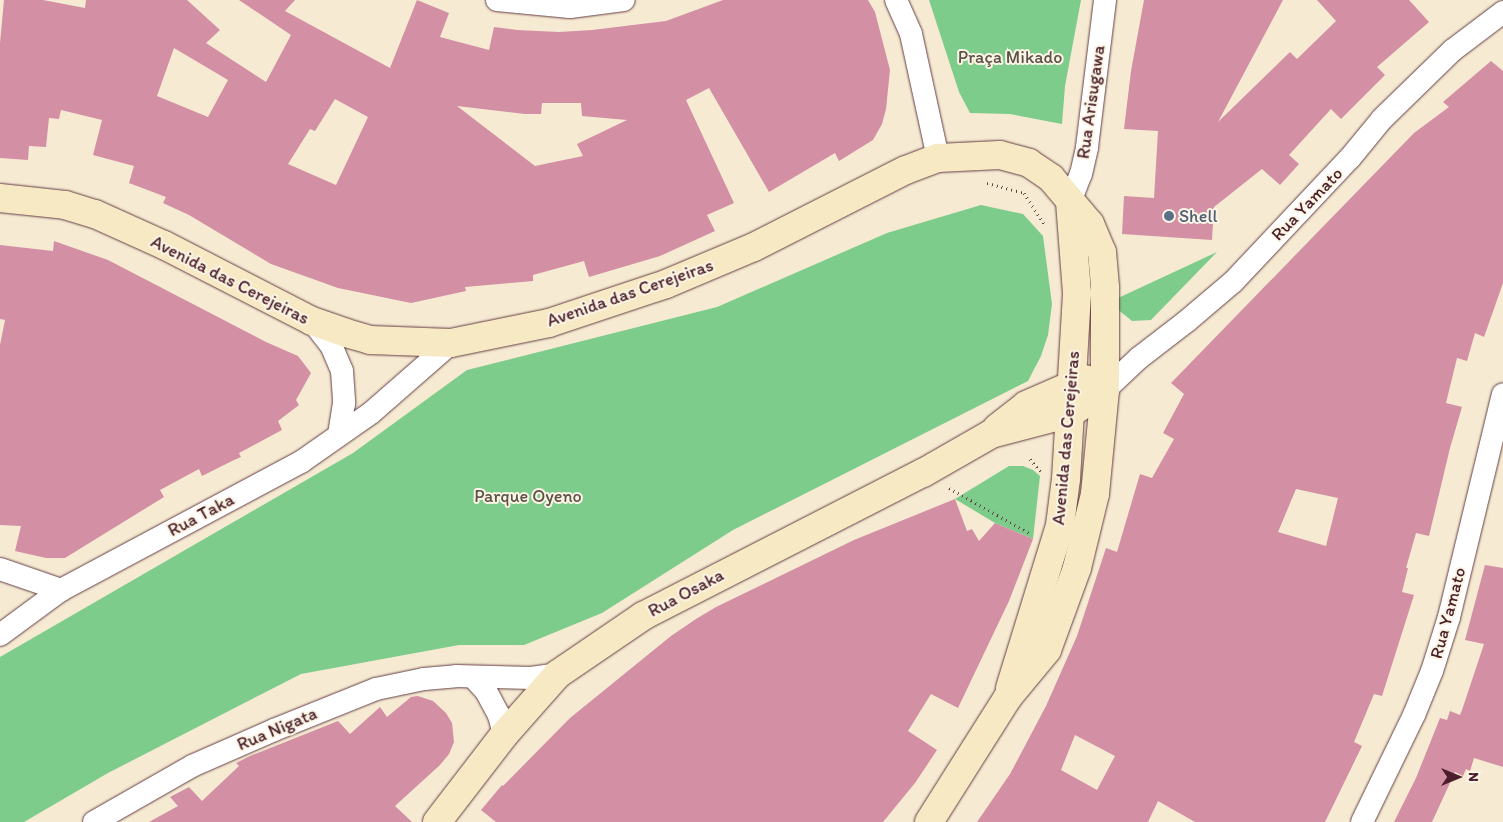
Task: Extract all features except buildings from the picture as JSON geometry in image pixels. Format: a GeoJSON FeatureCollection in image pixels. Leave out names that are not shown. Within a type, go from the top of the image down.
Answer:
{"type":"FeatureCollection","features":[{"type":"Feature","properties":{"kind":"main road","name":"Avenida das Cerejeiras"},"geometry":{"type":"LineString","coordinates":[[0,198],[65,205],[95,214],[164,245],[312,322],[370,340],[451,343],[549,323],[666,284],[754,247],[906,170],[938,158],[1000,155],[1029,163],[1051,178],[1090,224],[1102,252],[1105,288],[1105,380],[1095,494],[1078,568],[1047,650],[1008,697],[930,822]]}},
{"type":"Feature","properties":{"kind":"main road","name":"Avenida das Cerejeiras"},"geometry":{"type":"LineString","coordinates":[[1008,697],[1060,525],[1066,479],[1077,293],[1070,202]]}},
{"type":"Feature","properties":{"kind":"main road","name":"Rua Osaka"},"geometry":{"type":"LineString","coordinates":[[991,434],[1006,419],[1026,405],[1072,385],[1105,380]]}},
{"type":"Feature","properties":{"kind":"main road","name":"Rua Osaka"},"geometry":{"type":"LineString","coordinates":[[437,822],[504,735],[558,674],[643,616],[923,473],[991,434],[1071,413],[1105,380]]}},
{"type":"Feature","properties":{"kind":"street"},"geometry":{"type":"LineString","coordinates":[[497,0],[570,7],[624,0]]}},
{"type":"Feature","properties":{"kind":"street"},"geometry":{"type":"LineString","coordinates":[[896,0],[911,34],[938,158]]}},
{"type":"Feature","properties":{"kind":"street","name":"Rua Arisugawa"},"geometry":{"type":"LineString","coordinates":[[1070,202],[1081,174],[1087,147],[1105,0]]}},
{"type":"Feature","properties":{"kind":"street","name":"Rua Yamato"},"geometry":{"type":"LineString","coordinates":[[1105,380],[1139,358],[1233,282],[1350,158],[1382,119],[1453,50],[1503,12]]}},
{"type":"Feature","properties":{"kind":"street"},"geometry":{"type":"LineString","coordinates":[[312,322],[331,345],[342,371],[344,403],[339,436]]}},
{"type":"Feature","properties":{"kind":"street","name":"Rua Taka"},"geometry":{"type":"LineString","coordinates":[[0,635],[61,590],[301,462],[371,413],[451,343]]}},
{"type":"Feature","properties":{"kind":"street","name":"Rua Yamato"},"geometry":{"type":"LineString","coordinates":[[1362,822],[1414,715],[1432,670],[1449,617],[1503,394]]}},
{"type":"Feature","properties":{"kind":"street"},"geometry":{"type":"LineString","coordinates":[[0,569],[61,590]]}},
{"type":"Feature","properties":{"kind":"street","name":"Rua Nigata"},"geometry":{"type":"LineString","coordinates":[[94,822],[192,766],[368,692],[424,679],[473,677],[531,678],[558,674]]}},
{"type":"Feature","properties":{"kind":"street"},"geometry":{"type":"LineString","coordinates":[[473,677],[486,691],[499,715],[504,735]]}},
{"type":"Feature","properties":{"kind":"path"},"geometry":{"type":"LineString","coordinates":[[982,182],[1024,193],[1047,228]]}},
{"type":"Feature","properties":{"kind":"path"},"geometry":{"type":"LineString","coordinates":[[953,490],[1029,532]]}},
{"type":"Feature","properties":{"kind":"green space","name":"Praça Mikado"},"geometry":{"type":"Polygon","coordinates":[[[929,0],[1081,0],[1065,86],[1062,124],[1010,114],[970,113],[959,92],[929,0]]]}},
{"type":"Feature","properties":{"kind":"green space","name":"Parque Oyeno"},"geometry":{"type":"Polygon","coordinates":[[[981,205],[1023,214],[1043,236],[1052,304],[1048,335],[1041,356],[1028,381],[733,530],[602,613],[524,645],[459,645],[301,674],[108,773],[24,822],[0,822],[0,657],[353,453],[467,370],[717,307],[887,233],[981,205]]]}},
{"type":"Feature","properties":{"kind":"green space"},"geometry":{"type":"Polygon","coordinates":[[[1217,252],[1151,320],[1132,321],[1116,308],[1116,299],[1217,252]]]}},
{"type":"Feature","properties":{"kind":"green space"},"geometry":{"type":"Polygon","coordinates":[[[1009,466],[1023,466],[1033,470],[1040,476],[1033,539],[995,523],[955,499],[1009,466]]]}},
{"type":"Feature","properties":{"kind":"place","name":"Shell"},"geometry":{"type":"Point","coordinates":[1169,216]}}]}
